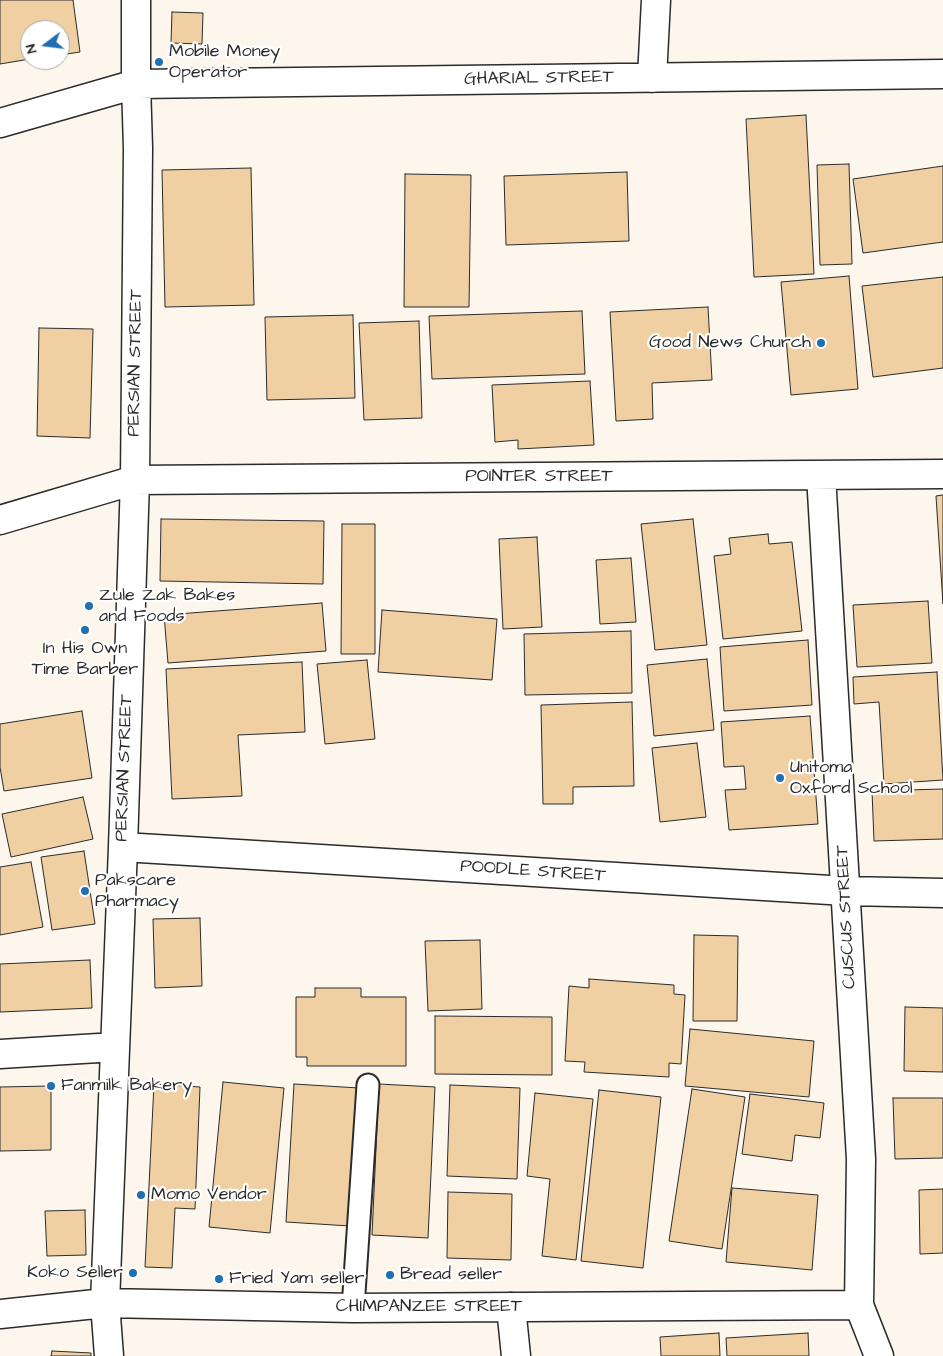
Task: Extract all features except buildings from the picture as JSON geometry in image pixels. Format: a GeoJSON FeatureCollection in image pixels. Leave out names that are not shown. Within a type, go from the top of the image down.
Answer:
{"type":"FeatureCollection","features":[{"type":"Feature","properties":{"kind":"street","name":"PERSIAN STREET"},"geometry":{"type":"LineString","coordinates":[[109,1356],[105,1302],[135,480],[138,148],[136,0]]}},
{"type":"Feature","properties":{"kind":"street"},"geometry":{"type":"LineString","coordinates":[[652,78],[656,0]]}},
{"type":"Feature","properties":{"kind":"street","name":"GHARIAL STREET"},"geometry":{"type":"LineString","coordinates":[[0,123],[136,84],[943,74]]}},
{"type":"Feature","properties":{"kind":"street","name":"POINTER STREET"},"geometry":{"type":"LineString","coordinates":[[0,520],[135,480],[943,474]]}},
{"type":"Feature","properties":{"kind":"street","name":"CUSCUS STREET"},"geometry":{"type":"LineString","coordinates":[[821,475],[861,1159],[859,1305],[879,1356]]}},
{"type":"Feature","properties":{"kind":"street","name":"POODLE STREET"},"geometry":{"type":"LineString","coordinates":[[123,847],[846,891],[943,893]]}},
{"type":"Feature","properties":{"kind":"street"},"geometry":{"type":"LineString","coordinates":[[0,1054],[115,1047]]}},
{"type":"Feature","properties":{"kind":"street","name":"CHIMPANZEE STREET"},"geometry":{"type":"LineString","coordinates":[[0,1314],[105,1302],[353,1308],[859,1305]]}},
{"type":"Feature","properties":{"kind":"street"},"geometry":{"type":"LineString","coordinates":[[511,1307],[516,1356]]}},
{"type":"Feature","properties":{"kind":"lane"},"geometry":{"type":"LineString","coordinates":[[353,1308],[368,1085]]}},
{"type":"Feature","properties":{"kind":"place","name":"Mobile Money Operator"},"geometry":{"type":"Point","coordinates":[159,62]}},
{"type":"Feature","properties":{"kind":"place","name":"Good News Church"},"geometry":{"type":"Point","coordinates":[821,343]}},
{"type":"Feature","properties":{"kind":"place","name":"Zule Zak Bakes and Foods"},"geometry":{"type":"Point","coordinates":[89,606]}},
{"type":"Feature","properties":{"kind":"place","name":"In His Own Time Barber"},"geometry":{"type":"Point","coordinates":[85,630]}},
{"type":"Feature","properties":{"kind":"place","name":"Unitoma Oxford School"},"geometry":{"type":"Point","coordinates":[780,778]}},
{"type":"Feature","properties":{"kind":"place","name":"Pakscare Pharmacy"},"geometry":{"type":"Point","coordinates":[85,891]}},
{"type":"Feature","properties":{"kind":"place","name":"Fanmilk Bakery"},"geometry":{"type":"Point","coordinates":[51,1086]}},
{"type":"Feature","properties":{"kind":"place","name":"Momo Vendor"},"geometry":{"type":"Point","coordinates":[141,1195]}},
{"type":"Feature","properties":{"kind":"place","name":"Koko Seller"},"geometry":{"type":"Point","coordinates":[133,1273]}},
{"type":"Feature","properties":{"kind":"place","name":"Bread seller"},"geometry":{"type":"Point","coordinates":[390,1275]}},
{"type":"Feature","properties":{"kind":"place","name":"Fried Yam seller"},"geometry":{"type":"Point","coordinates":[219,1279]}}]}
